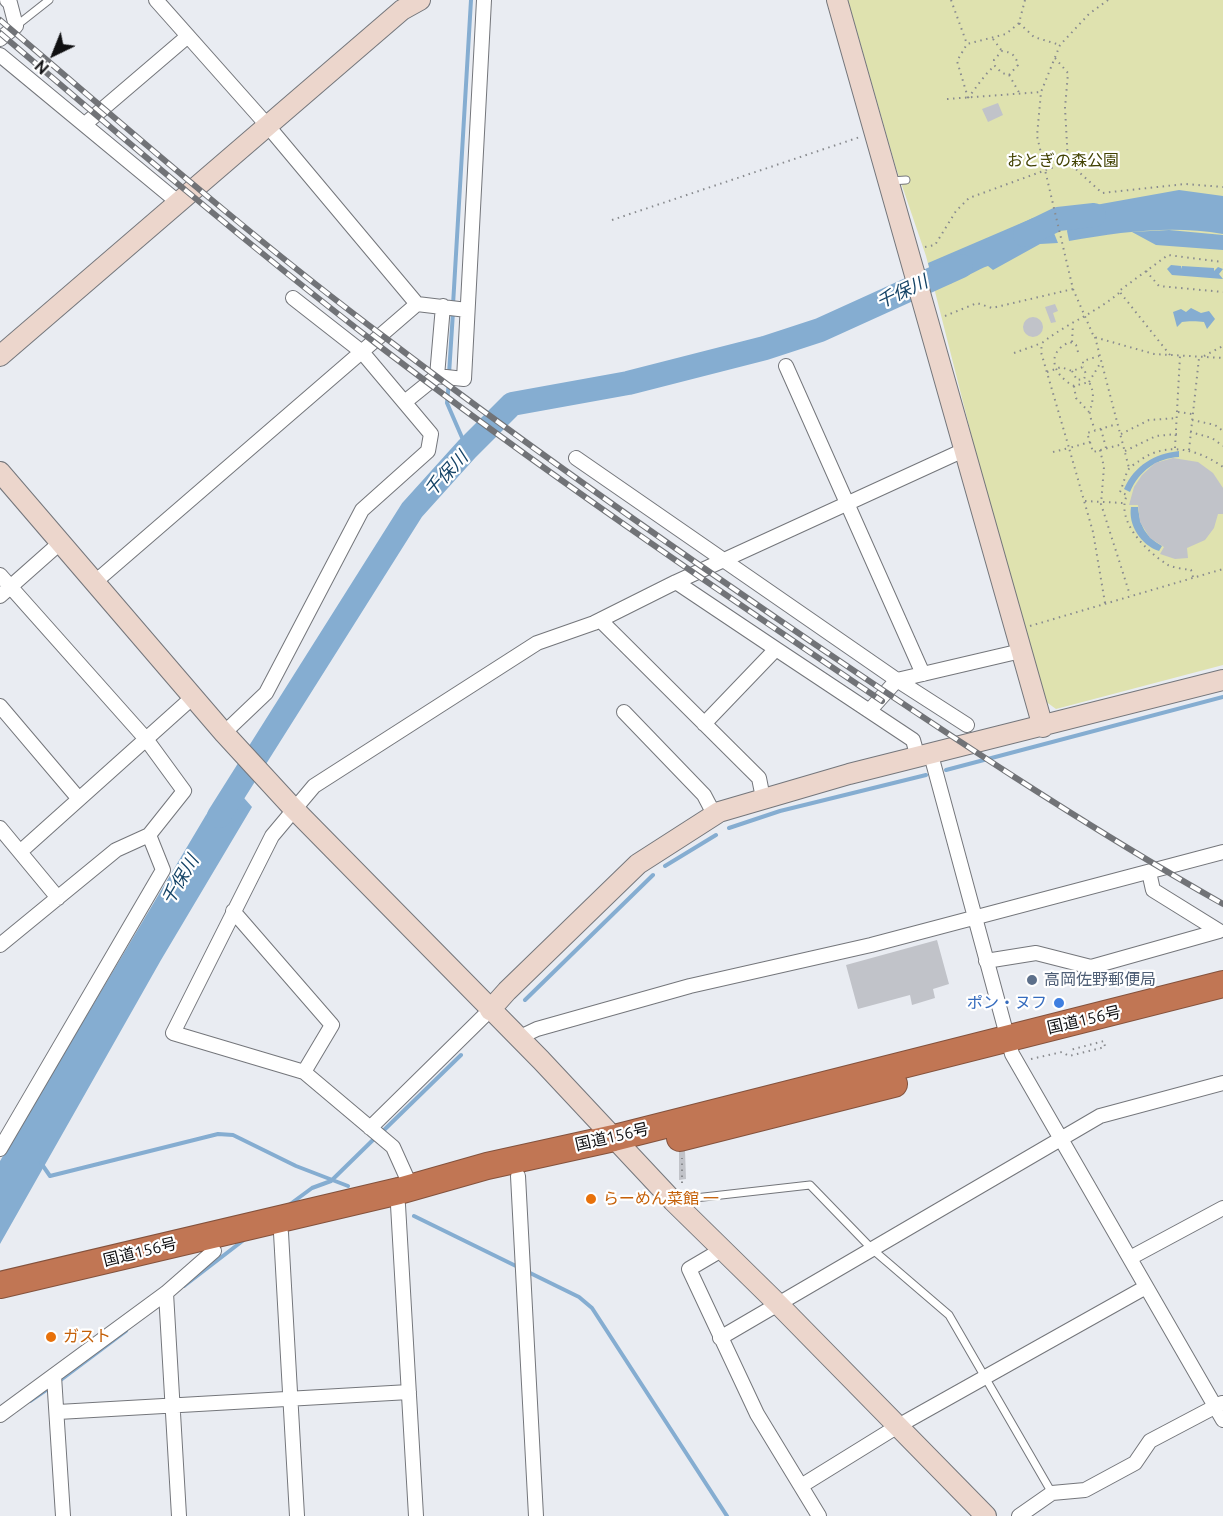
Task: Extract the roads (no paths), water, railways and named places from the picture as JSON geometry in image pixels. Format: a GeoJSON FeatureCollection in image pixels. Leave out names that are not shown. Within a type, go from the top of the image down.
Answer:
{"type":"FeatureCollection","features":[{"type":"Feature","properties":{"kind":"highway","name":"国道156号"},"geometry":{"type":"LineString","coordinates":[[1012,1051],[1115,1008],[1223,984]]}},
{"type":"Feature","properties":{"kind":"highway","name":"国道156号"},"geometry":{"type":"LineString","coordinates":[[0,1286],[405,1196],[518,1176],[620,1144],[1223,1000]]}},
{"type":"Feature","properties":{"kind":"highway","name":"国道156号"},"geometry":{"type":"LineString","coordinates":[[0,1299],[214,1251],[281,1233],[547,1151],[620,1144]]}},
{"type":"Feature","properties":{"kind":"street"},"geometry":{"type":"LineString","coordinates":[[0,39],[16,26],[10,3],[7,0]]}},
{"type":"Feature","properties":{"kind":"street"},"geometry":{"type":"LineString","coordinates":[[156,0],[267,125],[417,304]]}},
{"type":"Feature","properties":{"kind":"street"},"geometry":{"type":"LineString","coordinates":[[0,356],[402,10],[420,0]]}},
{"type":"Feature","properties":{"kind":"street"},"geometry":{"type":"LineString","coordinates":[[406,401],[437,376],[464,379],[484,0]]}},
{"type":"Feature","properties":{"kind":"street"},"geometry":{"type":"LineString","coordinates":[[837,0],[874,123],[897,181],[909,256],[1043,727]]}},
{"type":"Feature","properties":{"kind":"street"},"geometry":{"type":"LineString","coordinates":[[85,124],[188,36]]}},
{"type":"Feature","properties":{"kind":"street"},"geometry":{"type":"LineString","coordinates":[[0,55],[179,203]]}},
{"type":"Feature","properties":{"kind":"street"},"geometry":{"type":"LineString","coordinates":[[230,739],[266,693],[362,510],[428,451],[431,434],[406,401],[362,352],[294,298]]}},
{"type":"Feature","properties":{"kind":"street"},"geometry":{"type":"LineString","coordinates":[[94,582],[417,304],[467,310]]}},
{"type":"Feature","properties":{"kind":"street"},"geometry":{"type":"LineString","coordinates":[[437,376],[443,306]]}},
{"type":"Feature","properties":{"kind":"street"},"geometry":{"type":"LineString","coordinates":[[786,366],[923,674]]}},
{"type":"Feature","properties":{"kind":"street"},"geometry":{"type":"LineString","coordinates":[[416,1516],[409,1392],[405,1196],[393,1147],[304,1072],[173,1033],[233,911],[272,836],[293,808],[315,786],[537,643],[600,620],[676,582],[964,450]]}},
{"type":"Feature","properties":{"kind":"street"},"geometry":{"type":"LineString","coordinates":[[576,458],[722,561],[897,680],[967,724]]}},
{"type":"Feature","properties":{"kind":"street"},"geometry":{"type":"LineString","coordinates":[[0,472],[272,786],[620,1144],[677,1192],[723,1249],[986,1516]]}},
{"type":"Feature","properties":{"kind":"street"},"geometry":{"type":"LineString","coordinates":[[5,592],[61,542]]}},
{"type":"Feature","properties":{"kind":"street"},"geometry":{"type":"LineString","coordinates":[[0,575],[5,592],[146,739],[184,790],[148,835],[116,850],[0,945]]}},
{"type":"Feature","properties":{"kind":"street"},"geometry":{"type":"LineString","coordinates":[[676,582],[913,740],[925,757],[975,918],[1012,1051],[1146,1287],[1219,1404],[1223,1420]]}},
{"type":"Feature","properties":{"kind":"street"},"geometry":{"type":"LineString","coordinates":[[600,620],[759,778],[763,798]]}},
{"type":"Feature","properties":{"kind":"street"},"geometry":{"type":"LineString","coordinates":[[704,724],[776,649]]}},
{"type":"Feature","properties":{"kind":"street"},"geometry":{"type":"LineString","coordinates":[[870,710],[897,680],[1021,651]]}},
{"type":"Feature","properties":{"kind":"street"},"geometry":{"type":"LineString","coordinates":[[370,1128],[638,864],[714,814],[763,798],[1223,680]]}},
{"type":"Feature","properties":{"kind":"street"},"geometry":{"type":"LineString","coordinates":[[21,852],[193,697]]}},
{"type":"Feature","properties":{"kind":"street"},"geometry":{"type":"LineString","coordinates":[[0,706],[79,800]]}},
{"type":"Feature","properties":{"kind":"street"},"geometry":{"type":"LineString","coordinates":[[624,712],[704,795],[714,814]]}},
{"type":"Feature","properties":{"kind":"street"},"geometry":{"type":"LineString","coordinates":[[0,828],[58,898]]}},
{"type":"Feature","properties":{"kind":"street"},"geometry":{"type":"LineString","coordinates":[[0,1149],[163,870],[148,835]]}},
{"type":"Feature","properties":{"kind":"street"},"geometry":{"type":"LineString","coordinates":[[518,1038],[537,1029],[690,987],[975,918],[1049,903],[1223,852]]}},
{"type":"Feature","properties":{"kind":"street"},"geometry":{"type":"LineString","coordinates":[[1149,872],[1153,890],[1221,931]]}},
{"type":"Feature","properties":{"kind":"street"},"geometry":{"type":"LineString","coordinates":[[233,911],[332,1024],[304,1072]]}},
{"type":"Feature","properties":{"kind":"street"},"geometry":{"type":"LineString","coordinates":[[986,961],[1036,953],[1064,958],[1091,968],[1221,931]]}},
{"type":"Feature","properties":{"kind":"street"},"geometry":{"type":"LineString","coordinates":[[720,1338],[1100,1116],[1223,1083]]}},
{"type":"Feature","properties":{"kind":"street"},"geometry":{"type":"LineString","coordinates":[[518,1176],[536,1516]]}},
{"type":"Feature","properties":{"kind":"street"},"geometry":{"type":"LineString","coordinates":[[1130,1257],[1223,1208]]}},
{"type":"Feature","properties":{"kind":"street"},"geometry":{"type":"LineString","coordinates":[[281,1233],[297,1516]]}},
{"type":"Feature","properties":{"kind":"street"},"geometry":{"type":"LineString","coordinates":[[723,1249],[689,1269],[757,1414],[819,1516]]}},
{"type":"Feature","properties":{"kind":"street"},"geometry":{"type":"LineString","coordinates":[[0,1415],[166,1293],[214,1251]]}},
{"type":"Feature","properties":{"kind":"street"},"geometry":{"type":"LineString","coordinates":[[801,1486],[897,1426],[1146,1287]]}},
{"type":"Feature","properties":{"kind":"street"},"geometry":{"type":"LineString","coordinates":[[166,1293],[179,1516]]}},
{"type":"Feature","properties":{"kind":"street"},"geometry":{"type":"LineString","coordinates":[[54,1376],[63,1516]]}},
{"type":"Feature","properties":{"kind":"street"},"geometry":{"type":"LineString","coordinates":[[58,1412],[409,1392]]}},
{"type":"Feature","properties":{"kind":"street"},"geometry":{"type":"LineString","coordinates":[[1019,1516],[1052,1493],[1084,1490],[1135,1463],[1150,1441],[1219,1404]]}},
{"type":"Feature","properties":{"kind":"lane"},"geometry":{"type":"LineString","coordinates":[[16,26],[49,0]]}},
{"type":"Feature","properties":{"kind":"lane"},"geometry":{"type":"LineString","coordinates":[[677,1192],[810,1185],[872,1249],[949,1315],[1052,1493]]}},
{"type":"Feature","properties":{"kind":"water"},"geometry":{"type":"Polygon","coordinates":[[[1179,190],[1223,196],[1223,234],[1165,230],[1069,241],[1067,231],[1069,224],[1064,222],[1062,211],[1179,190]]]}},
{"type":"Feature","properties":{"kind":"water"},"geometry":{"type":"Polygon","coordinates":[[[1052,215],[1054,224],[1052,228],[1058,243],[1040,244],[993,270],[988,266],[935,289],[928,263],[1033,218],[1052,215]]]}},
{"type":"Feature","properties":{"kind":"water"},"geometry":{"type":"Polygon","coordinates":[[[1169,230],[1223,235],[1223,250],[1156,245],[1132,232],[1169,230]]]}},
{"type":"Feature","properties":{"kind":"water"},"geometry":{"type":"Polygon","coordinates":[[[1171,265],[1181,266],[1181,269],[1182,266],[1214,268],[1214,271],[1218,267],[1223,269],[1219,274],[1223,279],[1172,275],[1167,269],[1171,265]]]}},
{"type":"Feature","properties":{"kind":"water"},"geometry":{"type":"Polygon","coordinates":[[[1191,308],[1201,313],[1209,311],[1215,319],[1207,329],[1204,322],[1199,321],[1182,322],[1177,327],[1173,312],[1181,309],[1186,312],[1191,308]]]}},
{"type":"Feature","properties":{"kind":"water"},"geometry":{"type":"Polygon","coordinates":[[[1179,451],[1179,457],[1156,463],[1144,472],[1130,492],[1124,489],[1134,473],[1146,462],[1161,455],[1179,451]]]}},
{"type":"Feature","properties":{"kind":"water"},"geometry":{"type":"Polygon","coordinates":[[[1131,507],[1138,507],[1144,530],[1162,546],[1159,551],[1137,534],[1132,521],[1131,507]]]}},
{"type":"Feature","properties":{"kind":"water"},"geometry":{"type":"Polygon","coordinates":[[[229,781],[252,807],[161,960],[0,1244],[0,1161],[206,815],[229,781]]]}},
{"type":"Feature","properties":{"kind":"waterway"},"geometry":{"type":"LineString","coordinates":[[453,305],[471,0]]}},
{"type":"Feature","properties":{"kind":"waterway","name":"千保川"},"geometry":{"type":"LineString","coordinates":[[1025,235],[1058,219],[1094,215]]}},
{"type":"Feature","properties":{"kind":"waterway","name":"千保川"},"geometry":{"type":"LineString","coordinates":[[219,816],[412,510],[467,449],[512,404],[628,383],[765,348],[820,330],[961,266]]}},
{"type":"Feature","properties":{"kind":"waterway"},"geometry":{"type":"LineString","coordinates":[[449,374],[453,312]]}},
{"type":"Feature","properties":{"kind":"waterway"},"geometry":{"type":"LineString","coordinates":[[449,381],[447,403],[467,449]]}},
{"type":"Feature","properties":{"kind":"waterway"},"geometry":{"type":"LineString","coordinates":[[946,770],[1223,697]]}},
{"type":"Feature","properties":{"kind":"waterway"},"geometry":{"type":"LineString","coordinates":[[729,828],[780,811],[926,775]]}},
{"type":"Feature","properties":{"kind":"waterway"},"geometry":{"type":"LineString","coordinates":[[665,866],[716,835]]}},
{"type":"Feature","properties":{"kind":"waterway"},"geometry":{"type":"LineString","coordinates":[[525,1000],[653,875]]}},
{"type":"Feature","properties":{"kind":"waterway"},"geometry":{"type":"LineString","coordinates":[[382,1132],[461,1055]]}},
{"type":"Feature","properties":{"kind":"waterway"},"geometry":{"type":"LineString","coordinates":[[41,1163],[50,1176],[218,1134],[233,1135],[296,1166],[348,1186]]}},
{"type":"Feature","properties":{"kind":"waterway"},"geometry":{"type":"LineString","coordinates":[[289,1205],[312,1188],[331,1181],[376,1137]]}},
{"type":"Feature","properties":{"kind":"waterway"},"geometry":{"type":"LineString","coordinates":[[414,1216],[520,1268]]}},
{"type":"Feature","properties":{"kind":"waterway"},"geometry":{"type":"LineString","coordinates":[[184,1286],[245,1239]]}},
{"type":"Feature","properties":{"kind":"waterway"},"geometry":{"type":"LineString","coordinates":[[526,1271],[579,1297],[592,1308],[727,1516]]}},
{"type":"Feature","properties":{"kind":"waterway"},"geometry":{"type":"LineString","coordinates":[[58,1382],[126,1331]]}},
{"type":"Feature","properties":{"kind":"waterway"},"geometry":{"type":"LineString","coordinates":[[30,1401],[52,1386]]}},
{"type":"Feature","properties":{"kind":"railway"},"geometry":{"type":"LineString","coordinates":[[0,20],[288,262],[545,456],[759,606],[964,744],[1118,842],[1223,904]]}},
{"type":"Feature","properties":{"kind":"railway"},"geometry":{"type":"LineString","coordinates":[[0,33],[234,230],[378,345],[564,482],[882,701]]}},
{"type":"Feature","properties":{"kind":"place","name":"高岡佐野郵便局"},"geometry":{"type":"Point","coordinates":[1032,980]}},
{"type":"Feature","properties":{"kind":"place","name":"ポン・ヌフ"},"geometry":{"type":"Point","coordinates":[1059,1003]}},
{"type":"Feature","properties":{"kind":"place","name":"らーめん菜館 一"},"geometry":{"type":"Point","coordinates":[591,1199]}},
{"type":"Feature","properties":{"kind":"place","name":"ガスト"},"geometry":{"type":"Point","coordinates":[51,1337]}},
{"type":"Feature","properties":{"kind":"park label","name":"おとぎの森公園"},"geometry":{"type":"Point","coordinates":[1063,161]}}]}
